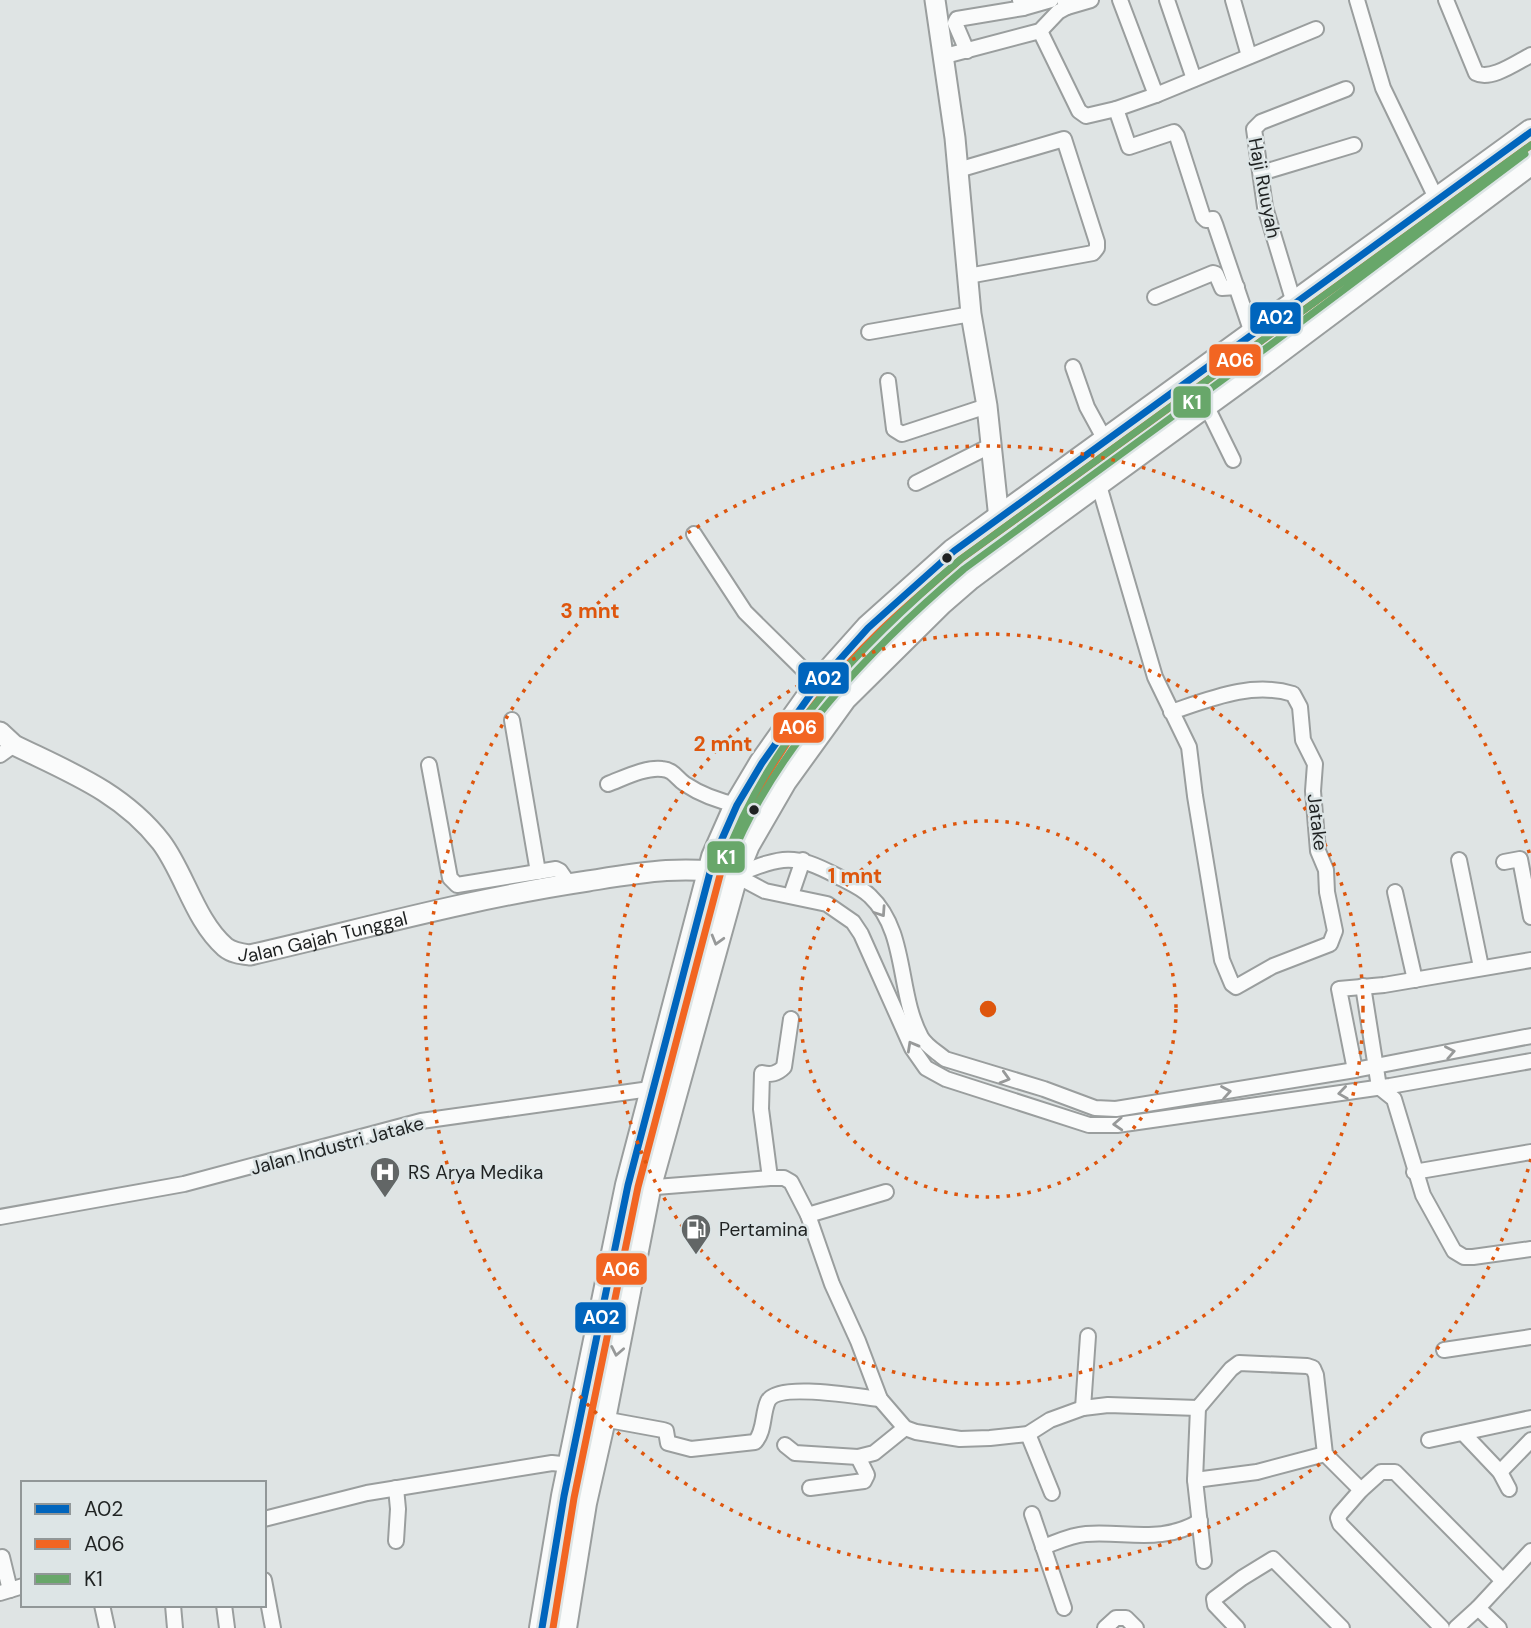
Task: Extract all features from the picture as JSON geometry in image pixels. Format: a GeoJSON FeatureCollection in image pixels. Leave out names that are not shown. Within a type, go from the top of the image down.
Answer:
{"type":"FeatureCollection","features":[{"type":"Feature","properties":{"kind":"highway"},"geometry":{"type":"LineString","coordinates":[[542,1628],[570,1465],[665,1088],[710,869],[723,833],[762,763],[818,684],[877,620],[954,551],[1252,332],[1531,132]]}},
{"type":"Feature","properties":{"kind":"highway"},"geometry":{"type":"LineString","coordinates":[[665,1088],[688,1047],[736,875],[747,845],[784,780],[844,698],[940,603],[1007,550],[1531,162]]}},
{"type":"Feature","properties":{"kind":"highway"},"geometry":{"type":"LineString","coordinates":[[564,1628],[584,1503],[603,1419],[638,1187]]}},
{"type":"Feature","properties":{"kind":"street"},"geometry":{"type":"LineString","coordinates":[[935,0],[945,56],[971,314],[987,406],[999,519],[1007,550]]}},
{"type":"Feature","properties":{"kind":"street"},"geometry":{"type":"LineString","coordinates":[[967,51],[954,23],[957,19],[1051,0]]}},
{"type":"Feature","properties":{"kind":"street"},"geometry":{"type":"LineString","coordinates":[[945,56],[1040,31],[1065,3],[1091,0]]}},
{"type":"Feature","properties":{"kind":"street"},"geometry":{"type":"LineString","coordinates":[[1120,0],[1156,95]]}},
{"type":"Feature","properties":{"kind":"street"},"geometry":{"type":"LineString","coordinates":[[1167,0],[1194,79]]}},
{"type":"Feature","properties":{"kind":"street"},"geometry":{"type":"LineString","coordinates":[[1233,0],[1249,56]]}},
{"type":"Feature","properties":{"kind":"street"},"geometry":{"type":"LineString","coordinates":[[1357,0],[1383,88],[1437,200]]}},
{"type":"Feature","properties":{"kind":"street"},"geometry":{"type":"LineString","coordinates":[[1446,0],[1476,73],[1481,76],[1490,75],[1531,55]]}},
{"type":"Feature","properties":{"kind":"street"},"geometry":{"type":"LineString","coordinates":[[1040,31],[1081,114],[1090,116],[1156,95],[1316,29]]}},
{"type":"Feature","properties":{"kind":"street","name":"Haji Ruuyah"},"geometry":{"type":"LineString","coordinates":[[1294,303],[1265,207],[1253,134],[1256,125],[1346,89]]}},
{"type":"Feature","properties":{"kind":"street"},"geometry":{"type":"LineString","coordinates":[[1116,109],[1129,147],[1174,132],[1177,136],[1203,216],[1206,220],[1214,221],[1252,332]]}},
{"type":"Feature","properties":{"kind":"street"},"geometry":{"type":"LineString","coordinates":[[958,170],[1064,139],[1097,243],[1093,253],[968,276]]}},
{"type":"Feature","properties":{"kind":"street"},"geometry":{"type":"LineString","coordinates":[[1261,173],[1354,145]]}},
{"type":"Feature","properties":{"kind":"street"},"geometry":{"type":"LineString","coordinates":[[1155,297],[1213,274],[1216,274],[1222,288],[1237,287]]}},
{"type":"Feature","properties":{"kind":"street"},"geometry":{"type":"LineString","coordinates":[[869,332],[971,314]]}},
{"type":"Feature","properties":{"kind":"street"},"geometry":{"type":"LineString","coordinates":[[1073,367],[1087,407],[1105,440]]}},
{"type":"Feature","properties":{"kind":"street"},"geometry":{"type":"LineString","coordinates":[[888,381],[894,429],[897,433],[902,434],[987,406]]}},
{"type":"Feature","properties":{"kind":"street"},"geometry":{"type":"LineString","coordinates":[[1206,405],[1233,460]]}},
{"type":"Feature","properties":{"kind":"street"},"geometry":{"type":"LineString","coordinates":[[916,483],[992,445]]}},
{"type":"Feature","properties":{"kind":"street"},"geometry":{"type":"LineString","coordinates":[[1083,457],[1098,482],[1155,677],[1171,712]]}},
{"type":"Feature","properties":{"kind":"street"},"geometry":{"type":"LineString","coordinates":[[694,534],[745,612],[818,684]]}},
{"type":"Feature","properties":{"kind":"street","name":"Jatake"},"geometry":{"type":"LineString","coordinates":[[1276,688],[1293,694],[1300,707],[1303,740],[1315,764],[1313,791],[1318,851],[1326,870],[1327,892],[1335,931],[1333,939],[1330,944],[1272,966],[1236,987],[1232,984],[1222,960],[1195,796],[1191,754],[1171,712],[1244,691],[1276,688]]}},
{"type":"Feature","properties":{"kind":"street"},"geometry":{"type":"LineString","coordinates":[[512,720],[538,872]]}},
{"type":"Feature","properties":{"kind":"street","name":"Jalan Gajah Tunggal"},"geometry":{"type":"LineString","coordinates":[[5,744],[122,801],[161,842],[206,923],[225,947],[236,953],[250,955],[447,906],[569,884],[663,870],[710,869],[736,875]]}},
{"type":"Feature","properties":{"kind":"street"},"geometry":{"type":"LineString","coordinates":[[429,765],[450,878],[453,882],[461,886],[556,869],[569,884]]}},
{"type":"Feature","properties":{"kind":"street"},"geometry":{"type":"LineString","coordinates":[[608,783],[650,770],[665,769],[672,771],[690,787],[717,800],[737,805]]}},
{"type":"Feature","properties":{"kind":"street"},"geometry":{"type":"LineString","coordinates":[[736,875],[775,859],[803,860],[871,896],[890,925],[914,1015],[922,1038],[933,1049],[945,1059],[1044,1089],[1095,1108],[1116,1109],[1168,1102],[1531,1036]]}},
{"type":"Feature","properties":{"kind":"street"},"geometry":{"type":"LineString","coordinates":[[1504,862],[1520,859],[1531,917]]}},
{"type":"Feature","properties":{"kind":"street"},"geometry":{"type":"LineString","coordinates":[[791,895],[803,860]]}},
{"type":"Feature","properties":{"kind":"street"},"geometry":{"type":"LineString","coordinates":[[1459,860],[1481,967]]}},
{"type":"Feature","properties":{"kind":"street"},"geometry":{"type":"LineString","coordinates":[[736,875],[765,891],[827,904],[853,922],[861,934],[912,1048],[926,1068],[946,1079],[1089,1125],[1140,1122],[1379,1087],[1531,1061]]}},
{"type":"Feature","properties":{"kind":"street"},"geometry":{"type":"LineString","coordinates":[[1395,892],[1415,980]]}},
{"type":"Feature","properties":{"kind":"street"},"geometry":{"type":"LineString","coordinates":[[1355,1070],[1339,989],[1415,980],[1531,960]]}},
{"type":"Feature","properties":{"kind":"street"},"geometry":{"type":"LineString","coordinates":[[1363,986],[1379,1087],[1394,1099],[1423,1195],[1458,1255],[1473,1257],[1531,1249]]}},
{"type":"Feature","properties":{"kind":"street"},"geometry":{"type":"LineString","coordinates":[[770,1178],[761,1109],[762,1073],[778,1072],[784,1067],[791,1019]]}},
{"type":"Feature","properties":{"kind":"street"},"geometry":{"type":"LineString","coordinates":[[1394,1099],[1402,1083],[1398,1062]]}},
{"type":"Feature","properties":{"kind":"street","name":"Jalan Industri Jatake"},"geometry":{"type":"LineString","coordinates":[[0,1217],[184,1184],[421,1121],[665,1088]]}},
{"type":"Feature","properties":{"kind":"street"},"geometry":{"type":"LineString","coordinates":[[1089,1125],[1095,1108]]}},
{"type":"Feature","properties":{"kind":"street"},"geometry":{"type":"LineString","coordinates":[[1414,1172],[1531,1152]]}},
{"type":"Feature","properties":{"kind":"street"},"geometry":{"type":"LineString","coordinates":[[638,1187],[770,1178],[784,1178],[791,1182],[808,1215],[832,1284],[880,1399],[905,1428],[961,1438],[1028,1434],[1050,1420],[1083,1408],[1108,1405],[1198,1408]]}},
{"type":"Feature","properties":{"kind":"street"},"geometry":{"type":"LineString","coordinates":[[808,1215],[886,1192]]}},
{"type":"Feature","properties":{"kind":"street"},"geometry":{"type":"LineString","coordinates":[[1083,1408],[1088,1336]]}},
{"type":"Feature","properties":{"kind":"street"},"geometry":{"type":"LineString","coordinates":[[1444,1350],[1531,1337]]}},
{"type":"Feature","properties":{"kind":"street"},"geometry":{"type":"LineString","coordinates":[[1204,1561],[1195,1480],[1198,1408],[1239,1363],[1313,1368],[1325,1454],[1361,1490]]}},
{"type":"Feature","properties":{"kind":"street"},"geometry":{"type":"LineString","coordinates":[[603,1419],[666,1431],[668,1443],[691,1449],[755,1442],[769,1399],[783,1391],[834,1393],[880,1399]]}},
{"type":"Feature","properties":{"kind":"street"},"geometry":{"type":"LineString","coordinates":[[1429,1440],[1531,1418]]}},
{"type":"Feature","properties":{"kind":"street"},"geometry":{"type":"LineString","coordinates":[[785,1445],[795,1453],[858,1457],[874,1453],[905,1428]]}},
{"type":"Feature","properties":{"kind":"street"},"geometry":{"type":"LineString","coordinates":[[1462,1433],[1500,1472],[1508,1489]]}},
{"type":"Feature","properties":{"kind":"street"},"geometry":{"type":"LineString","coordinates":[[1028,1434],[1052,1493]]}},
{"type":"Feature","properties":{"kind":"street"},"geometry":{"type":"LineString","coordinates":[[1500,1472],[1531,1440]]}},
{"type":"Feature","properties":{"kind":"street"},"geometry":{"type":"LineString","coordinates":[[1195,1480],[1256,1472],[1325,1454]]}},
{"type":"Feature","properties":{"kind":"street"},"geometry":{"type":"LineString","coordinates":[[810,1488],[864,1481],[867,1475],[858,1457]]}},
{"type":"Feature","properties":{"kind":"street"},"geometry":{"type":"LineString","coordinates":[[266,1518],[367,1493],[552,1463],[570,1465]]}},
{"type":"Feature","properties":{"kind":"street"},"geometry":{"type":"LineString","coordinates":[[1442,1628],[1340,1524],[1340,1514],[1381,1472],[1395,1472],[1503,1581]]}},
{"type":"Feature","properties":{"kind":"street"},"geometry":{"type":"LineString","coordinates":[[396,1488],[396,1541]]}},
{"type":"Feature","properties":{"kind":"street"},"geometry":{"type":"LineString","coordinates":[[1032,1514],[1064,1608]]}},
{"type":"Feature","properties":{"kind":"street"},"geometry":{"type":"LineString","coordinates":[[1043,1547],[1087,1533],[1159,1536],[1186,1530],[1200,1521]]}},
{"type":"Feature","properties":{"kind":"street"},"geometry":{"type":"LineString","coordinates":[[1456,1628],[1529,1556]]}},
{"type":"Feature","properties":{"kind":"street"},"geometry":{"type":"LineString","coordinates":[[2,1557],[11,1589]]}},
{"type":"Feature","properties":{"kind":"street"},"geometry":{"type":"LineString","coordinates":[[1237,1628],[1213,1602],[1214,1598],[1273,1559],[1342,1628]]}},
{"type":"Feature","properties":{"kind":"street"},"geometry":{"type":"LineString","coordinates":[[266,1591],[273,1628]]}},
{"type":"Feature","properties":{"kind":"street"},"geometry":{"type":"LineString","coordinates":[[102,1607],[107,1628]]}},
{"type":"Feature","properties":{"kind":"street"},"geometry":{"type":"LineString","coordinates":[[173,1607],[176,1628]]}},
{"type":"Feature","properties":{"kind":"street"},"geometry":{"type":"LineString","coordinates":[[224,1607],[227,1628]]}},
{"type":"Feature","properties":{"kind":"street"},"geometry":{"type":"LineString","coordinates":[[1478,1608],[1499,1628]]}},
{"type":"Feature","properties":{"kind":"street"},"geometry":{"type":"LineString","coordinates":[[1105,1628],[1116,1618],[1126,1618],[1136,1628]]}},
{"type":"Feature","properties":{"kind":"transit line","name":"A02"},"geometry":{"type":"LineString","coordinates":[[542,1628],[564,1496],[628,1185],[714,857],[737,805],[762,763],[818,684],[868,628],[954,551],[1531,132]]}},
{"type":"Feature","properties":{"kind":"transit line","name":"A06"},"geometry":{"type":"LineString","coordinates":[[553,1628],[574,1498],[638,1187],[724,860],[754,799],[789,740],[852,659],[961,559],[1531,145]]}},
{"type":"Feature","properties":{"kind":"transit line","name":"K1"},"geometry":{"type":"LineString","coordinates":[[1525,154],[964,569],[895,632],[829,702],[772,779],[748,820],[729,863],[724,862],[743,817],[792,734],[855,659],[924,591],[961,559],[1531,145]]}},
{"type":"Feature","properties":{"kind":"place","name":"RS Arya Medika"},"geometry":{"type":"Point","coordinates":[385,1199]}},
{"type":"Feature","properties":{"kind":"place","name":"Pertamina"},"geometry":{"type":"Point","coordinates":[696,1256]}}]}
